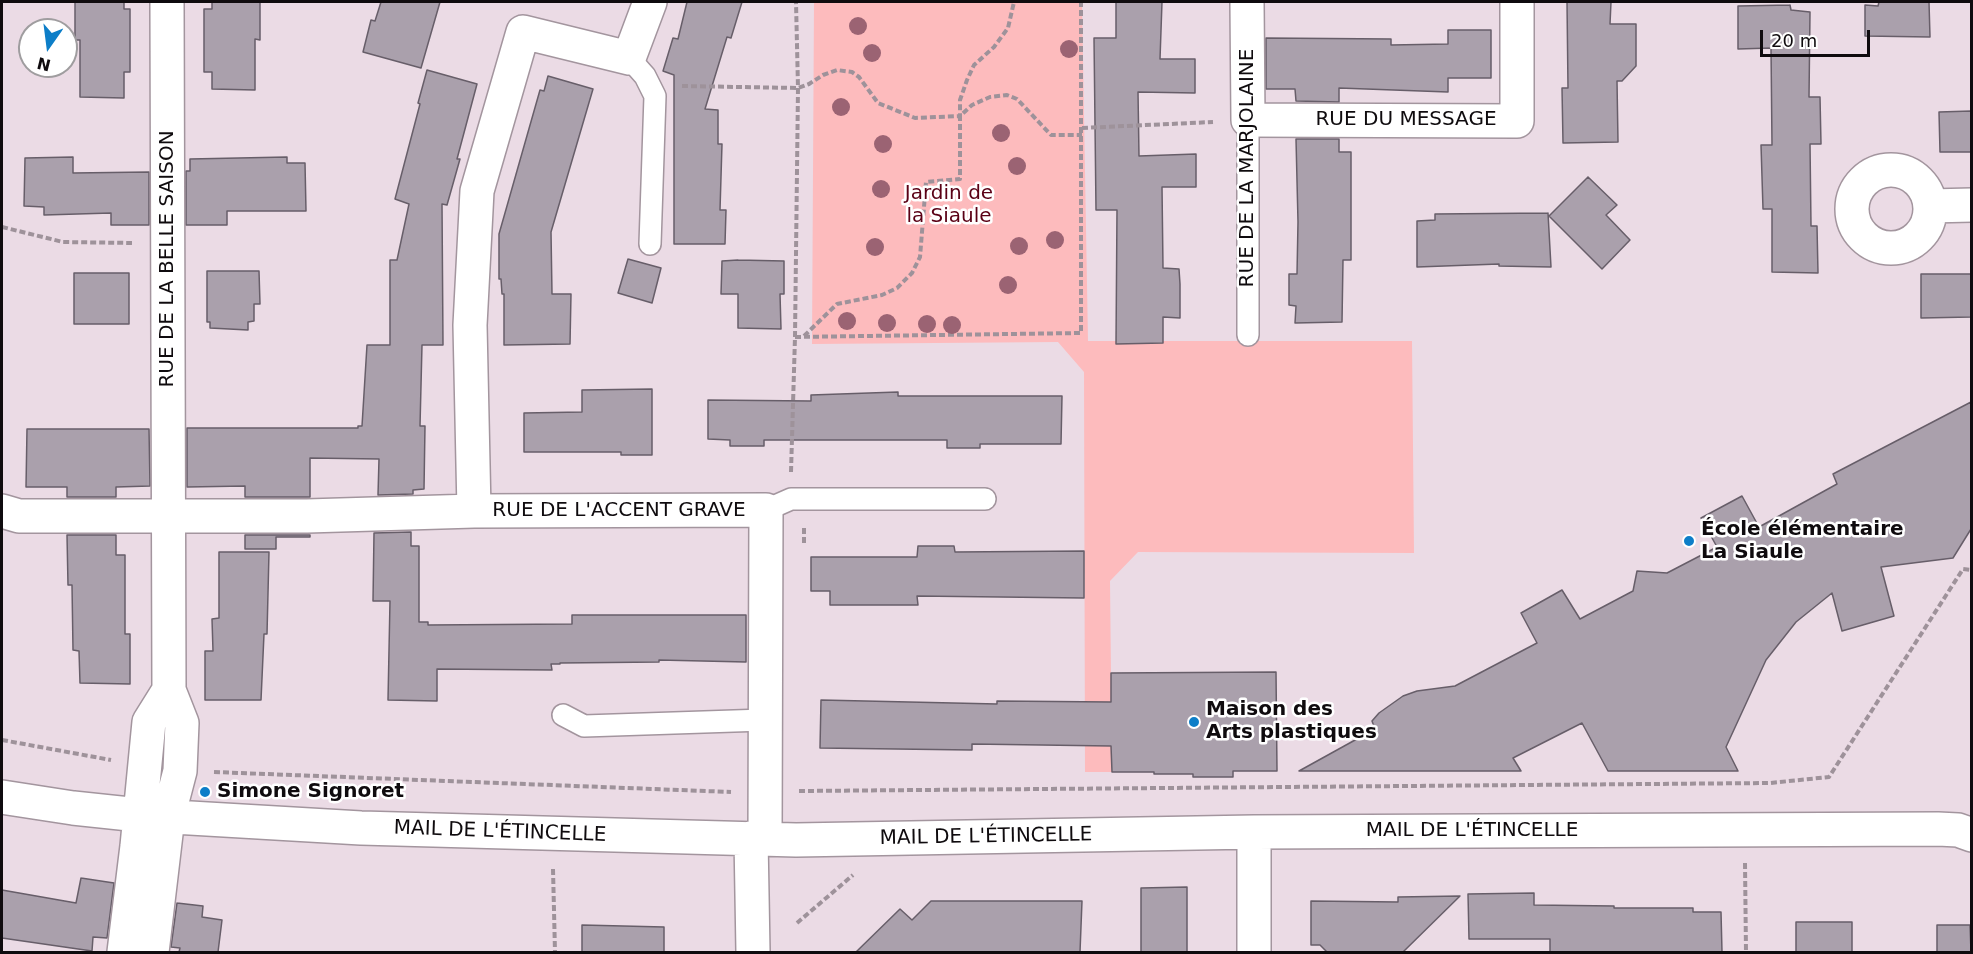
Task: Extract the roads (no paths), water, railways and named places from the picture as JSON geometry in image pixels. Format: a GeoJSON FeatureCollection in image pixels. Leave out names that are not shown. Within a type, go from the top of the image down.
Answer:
{"type":"FeatureCollection","features":[{"type":"Feature","properties":{"kind":"street","name":"RUE DE LA BELLE SAISON"},"geometry":{"type":"LineString","coordinates":[[154,816],[180,771],[182,723],[169,690],[167,2]]}},
{"type":"Feature","properties":{"kind":"street"},"geometry":{"type":"LineString","coordinates":[[628,58],[650,2]]}},
{"type":"Feature","properties":{"kind":"street","name":"RUE DE LA MARJOLAINE"},"geometry":{"type":"LineString","coordinates":[[1247,2],[1248,120]]}},
{"type":"Feature","properties":{"kind":"street","name":"RUE DU MESSAGE"},"geometry":{"type":"LineString","coordinates":[[1248,120],[1517,121],[1517,2]]}},
{"type":"Feature","properties":{"kind":"street","name":"RUE DE L'ACCENT GRAVE"},"geometry":{"type":"LineString","coordinates":[[628,58],[524,32],[477,190],[470,325],[474,511],[766,510],[765,794],[758,839],[753,952]]}},
{"type":"Feature","properties":{"kind":"street"},"geometry":{"type":"LineString","coordinates":[[1930,206],[1971,205]]}},
{"type":"Feature","properties":{"kind":"street"},"geometry":{"type":"LineString","coordinates":[[2,511],[19,516],[307,516],[474,511]]}},
{"type":"Feature","properties":{"kind":"street"},"geometry":{"type":"LineString","coordinates":[[152,952],[154,816],[144,766],[149,722],[169,690]]}},
{"type":"Feature","properties":{"kind":"street","name":"MAIL DE L'ÉTINCELLE"},"geometry":{"type":"LineString","coordinates":[[2,797],[74,808],[154,816],[361,828],[758,839],[1254,832],[1938,829],[1958,830],[1971,835]]}},
{"type":"Feature","properties":{"kind":"street"},"geometry":{"type":"LineString","coordinates":[[124,952],[137,846],[154,816]]}},
{"type":"Feature","properties":{"kind":"street"},"geometry":{"type":"LineString","coordinates":[[1254,832],[1254,952]]}},
{"type":"Feature","properties":{"kind":"lane"},"geometry":{"type":"LineString","coordinates":[[628,58],[645,76],[655,96],[651,244]]}},
{"type":"Feature","properties":{"kind":"lane","name":"RUE DE LA MARJOLAINE"},"geometry":{"type":"LineString","coordinates":[[1248,120],[1248,335]]}},
{"type":"Feature","properties":{"kind":"lane"},"geometry":{"type":"LineString","coordinates":[[766,510],[791,499],[985,499]]}},
{"type":"Feature","properties":{"kind":"lane"},"geometry":{"type":"LineString","coordinates":[[563,716],[584,726],[764,720]]}},
{"type":"Feature","properties":{"kind":"place","name":"École élémentaire La Siaule"},"geometry":{"type":"Point","coordinates":[1689,541]}},
{"type":"Feature","properties":{"kind":"place","name":"Maison des Arts plastiques"},"geometry":{"type":"Point","coordinates":[1194,722]}},
{"type":"Feature","properties":{"kind":"place","name":"Simone Signoret"},"geometry":{"type":"Point","coordinates":[205,792]}},
{"type":"Feature","properties":{"kind":"park label","name":"Jardin de la Siaule"},"geometry":{"type":"Point","coordinates":[949,206]}}]}
